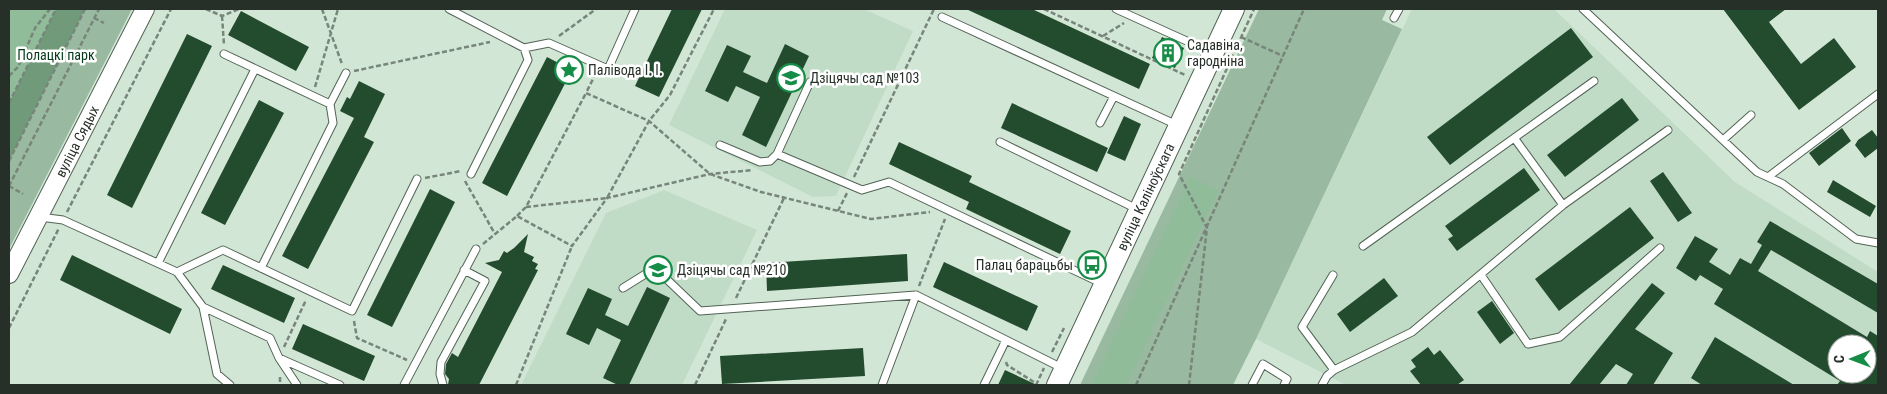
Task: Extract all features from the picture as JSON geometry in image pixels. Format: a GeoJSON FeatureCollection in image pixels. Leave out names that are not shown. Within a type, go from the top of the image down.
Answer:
{"type":"FeatureCollection","features":[{"type":"Feature","properties":{"kind":"main road","name":"вуліца Каліноўскага"},"geometry":{"type":"LineString","coordinates":[[1061,377],[1106,285],[1234,9]]}},
{"type":"Feature","properties":{"kind":"street","name":"вуліца Сядых"},"geometry":{"type":"LineString","coordinates":[[9,274],[145,9]]}},
{"type":"Feature","properties":{"kind":"lane"},"geometry":{"type":"LineString","coordinates":[[449,9],[524,48],[549,43],[608,68],[635,9]]}},
{"type":"Feature","properties":{"kind":"lane"},"geometry":{"type":"LineString","coordinates":[[1116,9],[1214,54]]}},
{"type":"Feature","properties":{"kind":"lane"},"geometry":{"type":"LineString","coordinates":[[1394,18],[1399,9]]}},
{"type":"Feature","properties":{"kind":"lane"},"geometry":{"type":"LineString","coordinates":[[1583,9],[1757,172],[1783,184],[1856,239],[1878,243]]}},
{"type":"Feature","properties":{"kind":"lane"},"geometry":{"type":"LineString","coordinates":[[942,17],[1180,126]]}},
{"type":"Feature","properties":{"kind":"lane"},"geometry":{"type":"LineString","coordinates":[[471,174],[528,60],[524,48]]}},
{"type":"Feature","properties":{"kind":"lane"},"geometry":{"type":"LineString","coordinates":[[224,54],[330,104]]}},
{"type":"Feature","properties":{"kind":"lane"},"geometry":{"type":"LineString","coordinates":[[158,263],[255,69]]}},
{"type":"Feature","properties":{"kind":"lane"},"geometry":{"type":"LineString","coordinates":[[261,268],[333,123],[330,104],[346,73]]}},
{"type":"Feature","properties":{"kind":"lane"},"geometry":{"type":"LineString","coordinates":[[1363,246],[1594,81]]}},
{"type":"Feature","properties":{"kind":"lane"},"geometry":{"type":"LineString","coordinates":[[720,145],[760,162],[770,161],[777,154],[810,82]]}},
{"type":"Feature","properties":{"kind":"lane"},"geometry":{"type":"LineString","coordinates":[[1768,177],[1878,94]]}},
{"type":"Feature","properties":{"kind":"lane"},"geometry":{"type":"LineString","coordinates":[[1100,123],[1114,96]]}},
{"type":"Feature","properties":{"kind":"lane"},"geometry":{"type":"LineString","coordinates":[[1723,140],[1751,116]]}},
{"type":"Feature","properties":{"kind":"lane"},"geometry":{"type":"LineString","coordinates":[[1322,385],[1327,376],[1334,370],[1412,332],[1564,205],[1668,130]]}},
{"type":"Feature","properties":{"kind":"lane"},"geometry":{"type":"LineString","coordinates":[[1515,139],[1564,205]]}},
{"type":"Feature","properties":{"kind":"lane"},"geometry":{"type":"LineString","coordinates":[[1000,142],[1140,211]]}},
{"type":"Feature","properties":{"kind":"lane"},"geometry":{"type":"LineString","coordinates":[[777,154],[862,190],[889,182],[1106,285]]}},
{"type":"Feature","properties":{"kind":"lane"},"geometry":{"type":"LineString","coordinates":[[177,272],[224,250],[352,311],[417,179]]}},
{"type":"Feature","properties":{"kind":"lane"},"geometry":{"type":"LineString","coordinates":[[38,216],[63,220],[177,272],[203,307],[217,374],[230,385]]}},
{"type":"Feature","properties":{"kind":"lane"},"geometry":{"type":"LineString","coordinates":[[1481,275],[1528,344],[1560,337],[1660,248]]}},
{"type":"Feature","properties":{"kind":"lane"},"geometry":{"type":"LineString","coordinates":[[404,385],[476,250]]}},
{"type":"Feature","properties":{"kind":"lane"},"geometry":{"type":"LineString","coordinates":[[623,288],[655,268],[700,311],[916,295],[1006,340],[1061,377]]}},
{"type":"Feature","properties":{"kind":"lane"},"geometry":{"type":"LineString","coordinates":[[443,385],[440,374],[441,362],[485,281],[464,270]]}},
{"type":"Feature","properties":{"kind":"lane"},"geometry":{"type":"LineString","coordinates":[[1334,275],[1302,327],[1334,370]]}},
{"type":"Feature","properties":{"kind":"lane"},"geometry":{"type":"LineString","coordinates":[[882,385],[916,295]]}},
{"type":"Feature","properties":{"kind":"lane"},"geometry":{"type":"LineString","coordinates":[[203,307],[270,338],[296,385]]}},
{"type":"Feature","properties":{"kind":"lane"},"geometry":{"type":"LineString","coordinates":[[984,385],[1006,340]]}},
{"type":"Feature","properties":{"kind":"lane"},"geometry":{"type":"LineString","coordinates":[[280,358],[340,385]]}},
{"type":"Feature","properties":{"kind":"lane"},"geometry":{"type":"LineString","coordinates":[[1252,385],[1262,364],[1287,379],[1284,385]]}},
{"type":"Feature","properties":{"kind":"path"},"geometry":{"type":"LineString","coordinates":[[9,76],[18,67],[35,28],[50,9]]}},
{"type":"Feature","properties":{"kind":"path"},"geometry":{"type":"LineString","coordinates":[[9,102],[56,9]]}},
{"type":"Feature","properties":{"kind":"path"},"geometry":{"type":"LineString","coordinates":[[9,161],[85,9]]}},
{"type":"Feature","properties":{"kind":"path"},"geometry":{"type":"LineString","coordinates":[[23,194],[9,186],[99,9]]}},
{"type":"Feature","properties":{"kind":"path"},"geometry":{"type":"LineString","coordinates":[[9,328],[172,9]]}},
{"type":"Feature","properties":{"kind":"path"},"geometry":{"type":"LineString","coordinates":[[206,9],[222,16],[239,9]]}},
{"type":"Feature","properties":{"kind":"path"},"geometry":{"type":"LineString","coordinates":[[322,9],[346,73],[506,39]]}},
{"type":"Feature","properties":{"kind":"path"},"geometry":{"type":"LineString","coordinates":[[312,96],[338,9]]}},
{"type":"Feature","properties":{"kind":"path"},"geometry":{"type":"LineString","coordinates":[[549,43],[596,9]]}},
{"type":"Feature","properties":{"kind":"path"},"geometry":{"type":"LineString","coordinates":[[516,385],[572,246],[607,198],[649,121],[670,94],[714,9]]}},
{"type":"Feature","properties":{"kind":"path"},"geometry":{"type":"LineString","coordinates":[[838,211],[934,9]]}},
{"type":"Feature","properties":{"kind":"path"},"geometry":{"type":"LineString","coordinates":[[1044,9],[1185,75]]}},
{"type":"Feature","properties":{"kind":"path"},"geometry":{"type":"LineString","coordinates":[[1189,385],[1207,228],[1179,174],[1254,9]]}},
{"type":"Feature","properties":{"kind":"path"},"geometry":{"type":"LineString","coordinates":[[1136,385],[1304,9]]}},
{"type":"Feature","properties":{"kind":"path"},"geometry":{"type":"LineString","coordinates":[[222,16],[224,54]]}},
{"type":"Feature","properties":{"kind":"path"},"geometry":{"type":"LineString","coordinates":[[1103,36],[1134,17]]}},
{"type":"Feature","properties":{"kind":"path"},"geometry":{"type":"LineString","coordinates":[[94,18],[104,23]]}},
{"type":"Feature","properties":{"kind":"path"},"geometry":{"type":"LineString","coordinates":[[1242,37],[1283,56]]}},
{"type":"Feature","properties":{"kind":"path"},"geometry":{"type":"LineString","coordinates":[[476,250],[526,207],[600,65]]}},
{"type":"Feature","properties":{"kind":"path"},"geometry":{"type":"LineString","coordinates":[[586,93],[649,121],[710,174],[761,192],[871,219],[949,210],[916,295]]}},
{"type":"Feature","properties":{"kind":"path"},"geometry":{"type":"LineString","coordinates":[[417,179],[459,172],[475,166]]}},
{"type":"Feature","properties":{"kind":"path"},"geometry":{"type":"LineString","coordinates":[[526,207],[607,198],[710,174],[757,169]]}},
{"type":"Feature","properties":{"kind":"path"},"geometry":{"type":"LineString","coordinates":[[459,172],[495,234]]}},
{"type":"Feature","properties":{"kind":"path"},"geometry":{"type":"LineString","coordinates":[[695,385],[784,198]]}},
{"type":"Feature","properties":{"kind":"path"},"geometry":{"type":"LineString","coordinates":[[517,216],[572,246]]}},
{"type":"Feature","properties":{"kind":"path"},"geometry":{"type":"LineString","coordinates":[[280,385],[280,358],[310,291]]}},
{"type":"Feature","properties":{"kind":"path"},"geometry":{"type":"LineString","coordinates":[[352,311],[357,338],[416,364]]}},
{"type":"Feature","properties":{"kind":"path"},"geometry":{"type":"LineString","coordinates":[[1006,340],[1006,365],[1037,384]]}},
{"type":"Feature","properties":{"kind":"shaded area"},"geometry":{"type":"Polygon","coordinates":[[[9,9],[55,9],[9,101],[9,9]]]}},
{"type":"Feature","properties":{"kind":"shaded area"},"geometry":{"type":"Polygon","coordinates":[[[56,9],[85,9],[9,161],[9,103],[56,9]]]}},
{"type":"Feature","properties":{"kind":"shaded area","name":"Дзіцячы сад №103"},"geometry":{"type":"Polygon","coordinates":[[[725,9],[866,9],[913,31],[836,196],[813,197],[669,125],[725,9]]]}},
{"type":"Feature","properties":{"kind":"shaded area"},"geometry":{"type":"Polygon","coordinates":[[[1412,9],[1554,9],[1735,182],[1878,272],[1878,385],[1346,385],[1256,339],[1412,9]]]}},
{"type":"Feature","properties":{"kind":"shaded area"},"geometry":{"type":"Polygon","coordinates":[[[1190,177],[1219,190],[1126,385],[1091,385],[1190,177]]]}},
{"type":"Feature","properties":{"kind":"shaded area","name":"Дзіцячы сад №210"},"geometry":{"type":"Polygon","coordinates":[[[664,190],[757,230],[682,385],[521,385],[606,213],[664,190]]]}},
{"type":"Feature","properties":{"kind":"green space","name":"Полацкі парк"},"geometry":{"type":"Polygon","coordinates":[[[9,9],[132,9],[9,249],[9,9]]]}},
{"type":"Feature","properties":{"kind":"green space"},"geometry":{"type":"Polygon","coordinates":[[[1259,9],[1387,9],[1382,20],[1402,29],[1233,385],[1080,385],[1259,9]]]}},
{"type":"Feature","properties":{"kind":"building"},"geometry":{"type":"Polygon","coordinates":[[[672,9],[702,9],[659,97],[635,86],[672,9]]]}},
{"type":"Feature","properties":{"kind":"building"},"geometry":{"type":"Polygon","coordinates":[[[966,9],[1032,9],[1150,64],[1139,89],[966,9]]]}},
{"type":"Feature","properties":{"kind":"building"},"geometry":{"type":"Polygon","coordinates":[[[1723,9],[1786,9],[1769,22],[1801,64],[1834,38],[1856,67],[1799,110],[1723,9]]]}},
{"type":"Feature","properties":{"kind":"building"},"geometry":{"type":"Polygon","coordinates":[[[241,11],[309,47],[296,71],[228,35],[241,11]]]}},
{"type":"Feature","properties":{"kind":"building"},"geometry":{"type":"Polygon","coordinates":[[[1571,28],[1593,57],[1450,165],[1427,137],[1571,28]]]}},
{"type":"Feature","properties":{"kind":"building"},"geometry":{"type":"Polygon","coordinates":[[[187,34],[212,46],[132,208],[107,195],[187,34]]]}},
{"type":"Feature","properties":{"kind":"building","name":"Садавіна, гародніна"},"geometry":{"type":"Polygon","coordinates":[[[1162,37],[1184,48],[1175,68],[1152,58],[1162,37]]]}},
{"type":"Feature","properties":{"kind":"building"},"geometry":{"type":"Polygon","coordinates":[[[785,44],[809,56],[766,147],[742,135],[760,97],[736,86],[728,102],[705,91],[727,45],[751,56],[743,72],[767,83],[785,44]]]}},
{"type":"Feature","properties":{"kind":"building"},"geometry":{"type":"Polygon","coordinates":[[[547,57],[572,70],[507,196],[482,183],[547,57]]]}},
{"type":"Feature","properties":{"kind":"building"},"geometry":{"type":"Polygon","coordinates":[[[359,81],[385,94],[364,137],[374,142],[308,269],[282,256],[354,118],[340,111],[347,97],[350,99],[359,81]]]}},
{"type":"Feature","properties":{"kind":"building"},"geometry":{"type":"Polygon","coordinates":[[[1622,98],[1639,120],[1565,177],[1547,155],[1622,98]]]}},
{"type":"Feature","properties":{"kind":"building"},"geometry":{"type":"Polygon","coordinates":[[[259,100],[284,113],[225,225],[201,213],[259,100]]]}},
{"type":"Feature","properties":{"kind":"building"},"geometry":{"type":"Polygon","coordinates":[[[1012,103],[1108,148],[1097,172],[1001,128],[1012,103]]]}},
{"type":"Feature","properties":{"kind":"building"},"geometry":{"type":"Polygon","coordinates":[[[1124,116],[1141,124],[1125,161],[1107,153],[1124,116]]]}},
{"type":"Feature","properties":{"kind":"building"},"geometry":{"type":"Polygon","coordinates":[[[1842,128],[1851,141],[1819,166],[1809,153],[1842,128]]]}},
{"type":"Feature","properties":{"kind":"building"},"geometry":{"type":"Polygon","coordinates":[[[1872,130],[1878,138],[1878,148],[1865,158],[1855,145],[1858,140],[1872,130]]]}},
{"type":"Feature","properties":{"kind":"building"},"geometry":{"type":"Polygon","coordinates":[[[899,142],[972,176],[969,182],[1071,231],[1060,254],[966,209],[969,202],[889,164],[899,142]]]}},
{"type":"Feature","properties":{"kind":"building"},"geometry":{"type":"Polygon","coordinates":[[[1524,168],[1540,190],[1457,251],[1448,239],[1453,236],[1445,226],[1524,168]]]}},
{"type":"Feature","properties":{"kind":"building"},"geometry":{"type":"Polygon","coordinates":[[[1663,172],[1692,213],[1678,222],[1650,181],[1663,172]]]}},
{"type":"Feature","properties":{"kind":"building"},"geometry":{"type":"Polygon","coordinates":[[[1833,180],[1876,206],[1870,217],[1827,192],[1833,180]]]}},
{"type":"Feature","properties":{"kind":"building"},"geometry":{"type":"Polygon","coordinates":[[[430,189],[455,202],[392,327],[367,315],[430,189]]]}},
{"type":"Feature","properties":{"kind":"building"},"geometry":{"type":"Polygon","coordinates":[[[1630,207],[1654,238],[1559,311],[1535,279],[1630,207]]]}},
{"type":"Feature","properties":{"kind":"building"},"geometry":{"type":"Polygon","coordinates":[[[1770,221],[1878,284],[1878,313],[1771,250],[1758,271],[1862,334],[1827,334],[1827,373],[1714,304],[1723,289],[1700,275],[1696,281],[1676,268],[1695,236],[1718,249],[1709,262],[1730,275],[1740,258],[1751,264],[1762,245],[1757,242],[1770,221]]]}},
{"type":"Feature","properties":{"kind":"building"},"geometry":{"type":"Polygon","coordinates":[[[528,234],[524,252],[534,257],[532,261],[538,264],[535,269],[538,270],[479,385],[448,385],[449,379],[445,374],[446,364],[452,353],[458,357],[502,272],[485,263],[499,260],[504,251],[507,253],[528,234]]]}},
{"type":"Feature","properties":{"kind":"building"},"geometry":{"type":"Polygon","coordinates":[[[907,254],[908,281],[767,291],[766,263],[907,254]]]}},
{"type":"Feature","properties":{"kind":"building"},"geometry":{"type":"Polygon","coordinates":[[[72,255],[182,309],[170,334],[60,280],[72,255]]]}},
{"type":"Feature","properties":{"kind":"building"},"geometry":{"type":"Polygon","coordinates":[[[944,262],[1038,306],[1027,331],[933,287],[944,262]]]}},
{"type":"Feature","properties":{"kind":"building"},"geometry":{"type":"Polygon","coordinates":[[[223,265],[295,298],[284,323],[211,289],[223,265]]]}},
{"type":"Feature","properties":{"kind":"building"},"geometry":{"type":"Polygon","coordinates":[[[1384,278],[1398,296],[1350,332],[1337,314],[1384,278]]]}},
{"type":"Feature","properties":{"kind":"building"},"geometry":{"type":"Polygon","coordinates":[[[1652,283],[1665,293],[1635,329],[1673,353],[1653,385],[1626,385],[1633,374],[1616,364],[1599,385],[1569,385],[1652,283]]]}},
{"type":"Feature","properties":{"kind":"building"},"geometry":{"type":"Polygon","coordinates":[[[647,287],[670,298],[629,385],[618,385],[603,378],[621,340],[597,328],[589,345],[566,334],[588,288],[612,299],[605,315],[628,326],[647,287]]]}},
{"type":"Feature","properties":{"kind":"building"},"geometry":{"type":"Polygon","coordinates":[[[1492,301],[1514,333],[1500,344],[1477,312],[1492,301]]]}},
{"type":"Feature","properties":{"kind":"building"},"geometry":{"type":"Polygon","coordinates":[[[303,324],[375,356],[364,381],[292,349],[303,324]]]}},
{"type":"Feature","properties":{"kind":"building"},"geometry":{"type":"Polygon","coordinates":[[[1878,336],[1878,385],[1837,385],[1877,384],[1878,336]]]}},
{"type":"Feature","properties":{"kind":"building"},"geometry":{"type":"Polygon","coordinates":[[[1715,337],[1794,385],[1702,385],[1691,378],[1715,337]]]}},
{"type":"Feature","properties":{"kind":"building"},"geometry":{"type":"Polygon","coordinates":[[[1428,347],[1434,355],[1440,350],[1464,380],[1457,385],[1421,385],[1410,371],[1416,367],[1411,360],[1428,347]]]}},
{"type":"Feature","properties":{"kind":"building"},"geometry":{"type":"Polygon","coordinates":[[[863,348],[865,376],[722,384],[720,356],[863,348]]]}},
{"type":"Feature","properties":{"kind":"building"},"geometry":{"type":"Polygon","coordinates":[[[1005,370],[1037,385],[998,385],[1005,370]]]}},
{"type":"Feature","properties":{"kind":"place","name":"Садавіна, гародніна"},"geometry":{"type":"Point","coordinates":[1168,53]}},
{"type":"Feature","properties":{"kind":"place","name":"Палівода І. І."},"geometry":{"type":"Point","coordinates":[569,70]}},
{"type":"Feature","properties":{"kind":"place","name":"Дзіцячы сад №103"},"geometry":{"type":"Point","coordinates":[791,78]}},
{"type":"Feature","properties":{"kind":"place","name":"Палац барацьбы"},"geometry":{"type":"Point","coordinates":[1092,265]}},
{"type":"Feature","properties":{"kind":"place","name":"Дзіцячы сад №210"},"geometry":{"type":"Point","coordinates":[658,270]}}]}
